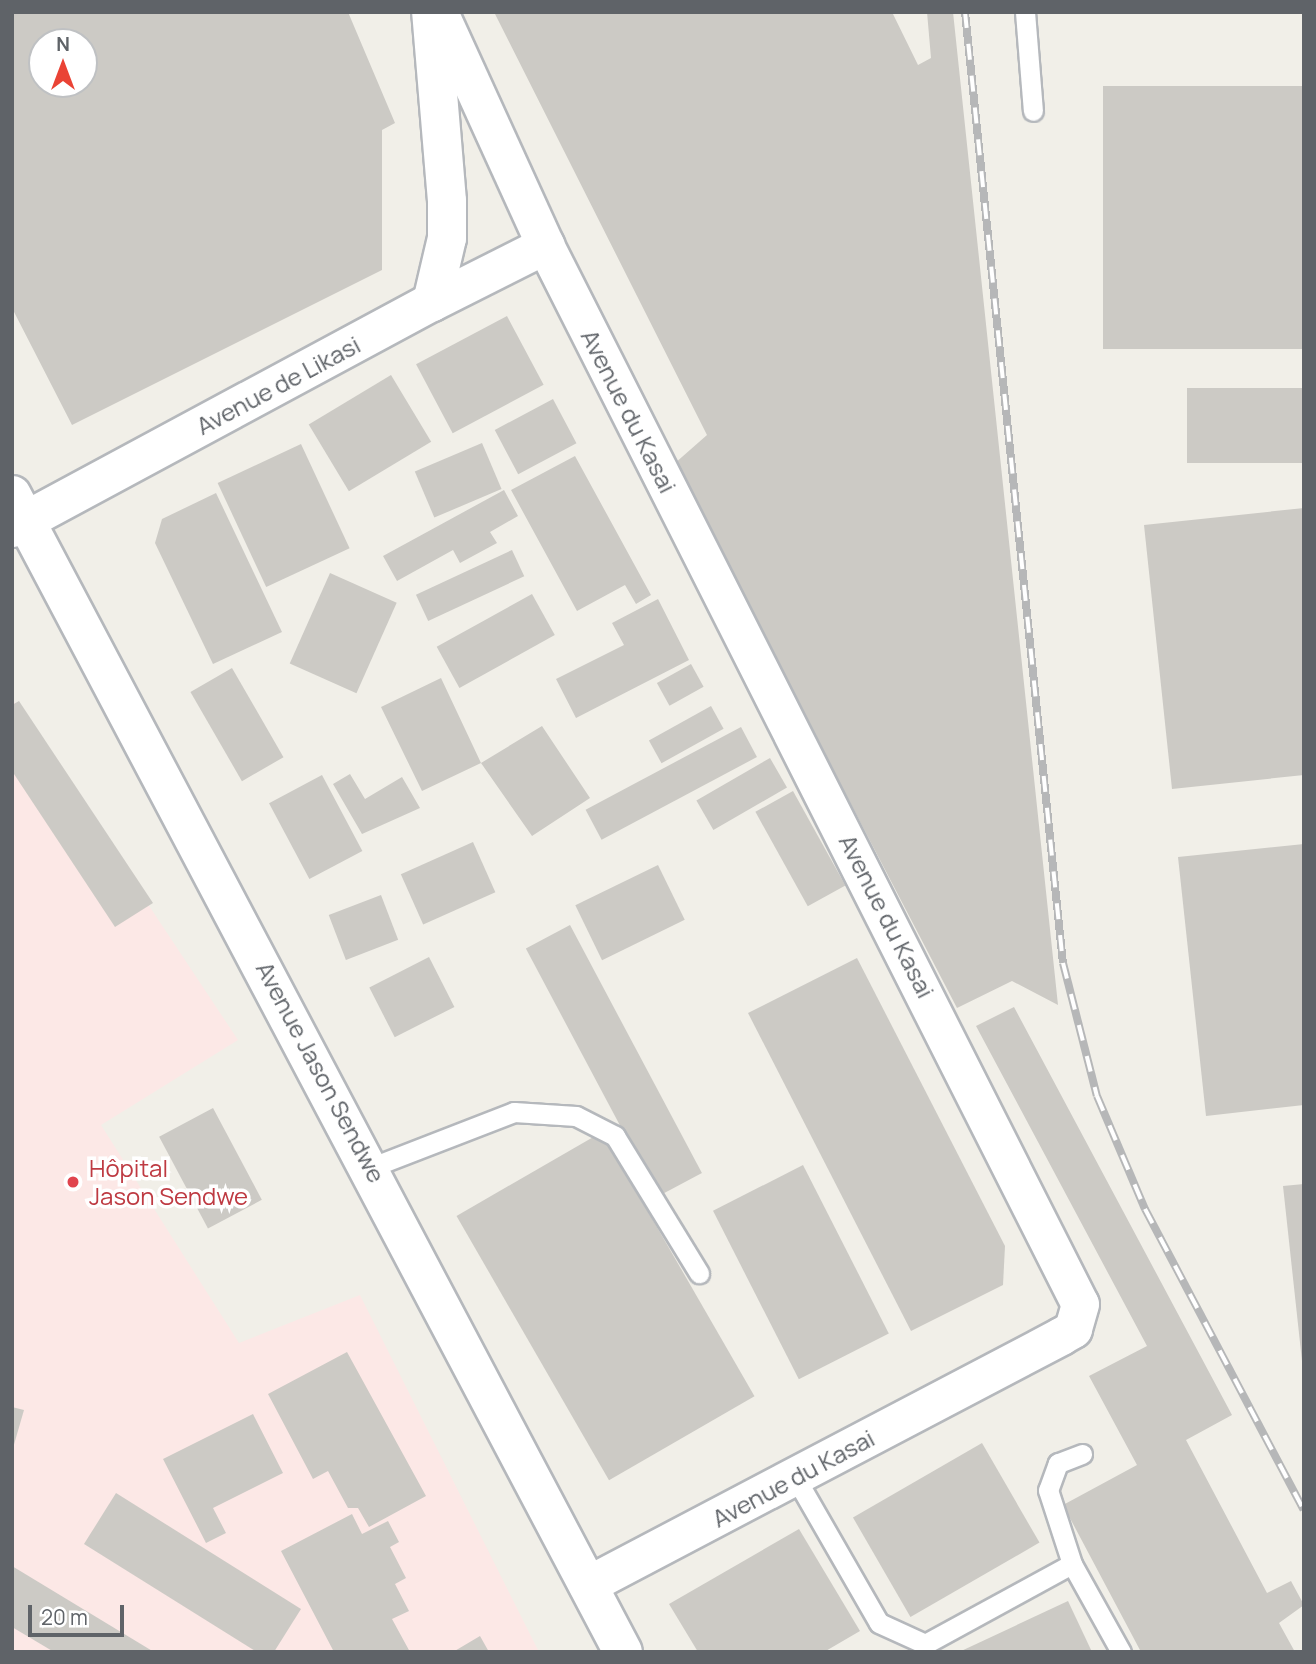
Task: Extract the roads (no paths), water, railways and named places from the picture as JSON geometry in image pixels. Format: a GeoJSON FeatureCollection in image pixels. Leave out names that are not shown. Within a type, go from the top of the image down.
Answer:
{"type":"FeatureCollection","features":[{"type":"Feature","properties":{"kind":"main road"},"geometry":{"type":"LineString","coordinates":[[431,12],[447,190],[447,238],[432,302]]}},
{"type":"Feature","properties":{"kind":"main road","name":"Avenue de Likasi"},"geometry":{"type":"LineString","coordinates":[[17,515],[432,302]]}},
{"type":"Feature","properties":{"kind":"main road","name":"Avenue Jason Sendwe"},"geometry":{"type":"LineString","coordinates":[[17,515],[372,1167],[623,1652]]}},
{"type":"Feature","properties":{"kind":"street","name":"Avenue du Kasai"},"geometry":{"type":"LineString","coordinates":[[439,12],[545,245],[1080,1304],[1073,1329],[1061,1336],[587,1585]]}},
{"type":"Feature","properties":{"kind":"street","name":"Avenue de Likasi"},"geometry":{"type":"LineString","coordinates":[[432,302],[545,245]]}},
{"type":"Feature","properties":{"kind":"lane"},"geometry":{"type":"LineString","coordinates":[[1025,12],[1032,111]]}},
{"type":"Feature","properties":{"kind":"lane"},"geometry":{"type":"LineString","coordinates":[[372,1167],[513,1112],[576,1116],[615,1136],[699,1273]]}},
{"type":"Feature","properties":{"kind":"lane"},"geometry":{"type":"LineString","coordinates":[[1082,1454],[1058,1463],[1048,1490],[1072,1564],[1121,1652]]}},
{"type":"Feature","properties":{"kind":"lane"},"geometry":{"type":"LineString","coordinates":[[795,1477],[879,1623],[925,1644],[1072,1564]]}},
{"type":"Feature","properties":{"kind":"railway"},"geometry":{"type":"LineString","coordinates":[[965,12],[1063,963],[1097,1096],[1145,1209],[1304,1510]]}},
{"type":"Feature","properties":{"kind":"place","name":"Hôpital Jason Sendwe"},"geometry":{"type":"Point","coordinates":[73,1182]}}]}
